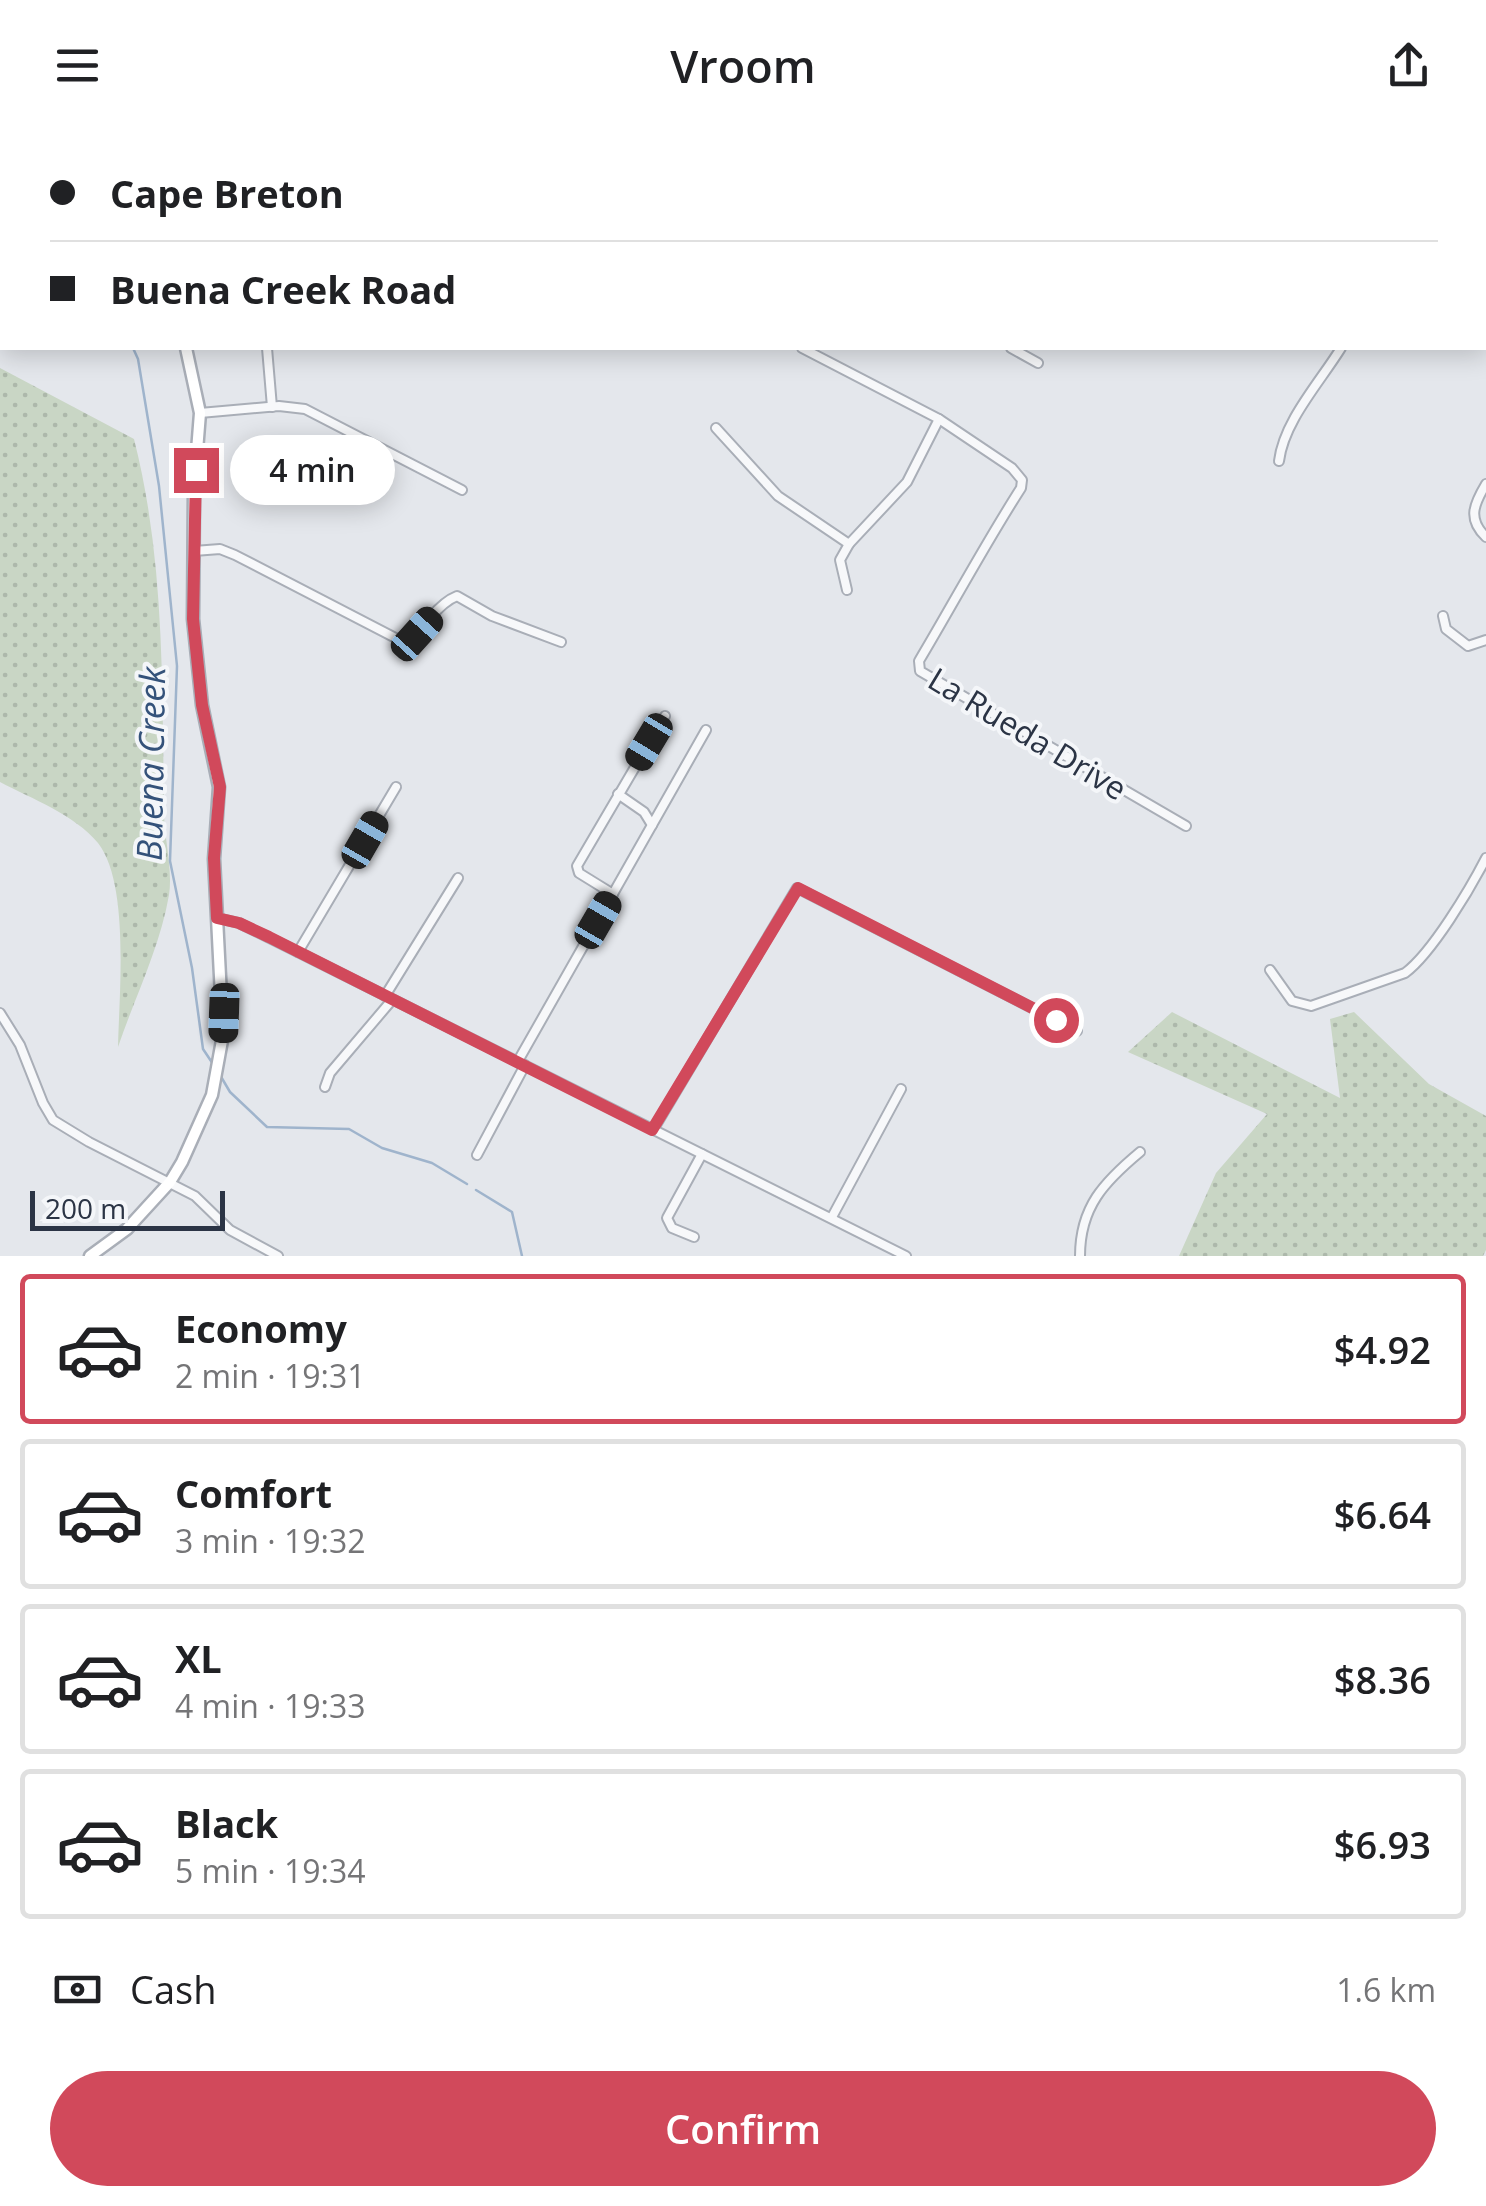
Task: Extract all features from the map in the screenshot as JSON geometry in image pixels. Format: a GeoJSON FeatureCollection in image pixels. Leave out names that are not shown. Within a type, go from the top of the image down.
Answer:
{"type":"FeatureCollection","features":[{"type":"Feature","properties":{"kind":"main road"},"geometry":{"type":"LineString","coordinates":[[90,1256],[127,1230],[170,1182],[202,1123],[217,1072],[224,1013],[214,858],[220,787],[197,666],[193,619],[194,489],[200,413],[186,350]]}},
{"type":"Feature","properties":{"kind":"street"},"geometry":{"type":"LineString","coordinates":[[267,350],[272,406]]}},
{"type":"Feature","properties":{"kind":"street","name":"La Rueda Drive"},"geometry":{"type":"LineString","coordinates":[[806,350],[939,419],[1012,468],[1023,484],[919,661],[920,671],[1186,826]]}},
{"type":"Feature","properties":{"kind":"street"},"geometry":{"type":"LineString","coordinates":[[1015,350],[1038,363]]}},
{"type":"Feature","properties":{"kind":"street"},"geometry":{"type":"LineString","coordinates":[[1279,461],[1280,449],[1295,420],[1340,350]]}},
{"type":"Feature","properties":{"kind":"street"},"geometry":{"type":"LineString","coordinates":[[200,413],[295,407],[317,414],[462,490]]}},
{"type":"Feature","properties":{"kind":"street"},"geometry":{"type":"LineString","coordinates":[[847,590],[840,560],[907,482],[939,419]]}},
{"type":"Feature","properties":{"kind":"street"},"geometry":{"type":"LineString","coordinates":[[716,428],[778,496],[850,544]]}},
{"type":"Feature","properties":{"kind":"street"},"geometry":{"type":"LineString","coordinates":[[1486,484],[1473,511],[1474,524],[1486,537]]}},
{"type":"Feature","properties":{"kind":"street"},"geometry":{"type":"LineString","coordinates":[[194,551],[220,549],[235,555],[411,646],[436,613],[457,596],[492,616],[562,642]]}},
{"type":"Feature","properties":{"kind":"street"},"geometry":{"type":"LineString","coordinates":[[1443,616],[1446,630],[1468,646],[1486,640]]}},
{"type":"Feature","properties":{"kind":"street"},"geometry":{"type":"LineString","coordinates":[[613,894],[579,873],[577,866],[665,716]]}},
{"type":"Feature","properties":{"kind":"street"},"geometry":{"type":"LineString","coordinates":[[477,1155],[521,1063],[706,730]]}},
{"type":"Feature","properties":{"kind":"street"},"geometry":{"type":"LineString","coordinates":[[298,952],[396,787]]}},
{"type":"Feature","properties":{"kind":"street"},"geometry":{"type":"LineString","coordinates":[[618,794],[644,812],[652,826]]}},
{"type":"Feature","properties":{"kind":"street"},"geometry":{"type":"LineString","coordinates":[[1270,970],[1292,1000],[1311,1006],[1405,973],[1418,963],[1466,896],[1486,858]]}},
{"type":"Feature","properties":{"kind":"street"},"geometry":{"type":"LineString","coordinates":[[326,1088],[330,1073],[389,998],[458,878]]}},
{"type":"Feature","properties":{"kind":"street"},"geometry":{"type":"LineString","coordinates":[[652,1130],[798,888],[1077,1031]]}},
{"type":"Feature","properties":{"kind":"street"},"geometry":{"type":"LineString","coordinates":[[217,918],[239,923],[905,1256]]}},
{"type":"Feature","properties":{"kind":"street"},"geometry":{"type":"LineString","coordinates":[[0,1013],[20,1045],[54,1120],[202,1201],[236,1235],[278,1256]]}},
{"type":"Feature","properties":{"kind":"street"},"geometry":{"type":"LineString","coordinates":[[832,1217],[900,1088]]}},
{"type":"Feature","properties":{"kind":"street"},"geometry":{"type":"LineString","coordinates":[[1080,1256],[1083,1222],[1090,1203],[1106,1180],[1140,1152]]}},
{"type":"Feature","properties":{"kind":"street"},"geometry":{"type":"LineString","coordinates":[[694,1238],[672,1228],[668,1218],[702,1154]]}},
{"type":"Feature","properties":{"kind":"green space"},"geometry":{"type":"Polygon","coordinates":[[[0,368],[134,439],[144,485],[157,577],[164,821],[170,885],[160,934],[118,1047],[119,912],[108,861],[98,843],[77,824],[0,782],[0,368]]]}},
{"type":"Feature","properties":{"kind":"green space"},"geometry":{"type":"Polygon","coordinates":[[[1172,1012],[1340,1098],[1330,1019],[1354,1012],[1429,1084],[1486,1116],[1483,1256],[1179,1256],[1216,1173],[1267,1114],[1128,1052],[1172,1012]]]}},
{"type":"Feature","properties":{"kind":"waterway","name":"Buena Creek"},"geometry":{"type":"LineString","coordinates":[[134,350],[159,486],[177,666],[170,861],[192,968],[203,1049],[213,1064]]}},
{"type":"Feature","properties":{"kind":"waterway","name":"Buena Creek"},"geometry":{"type":"LineString","coordinates":[[220,1075],[230,1092],[267,1127],[349,1129],[382,1148],[432,1163],[467,1184]]}},
{"type":"Feature","properties":{"kind":"waterway","name":"Buena Creek"},"geometry":{"type":"LineString","coordinates":[[476,1190],[512,1212],[522,1256]]}},
{"type":"Feature","properties":{"kind":"route"},"geometry":{"type":"LineString","coordinates":[[196,470],[193,619],[202,705],[220,787],[214,858],[217,918],[269,937],[652,1130],[798,888],[1056,1020]]}}]}
